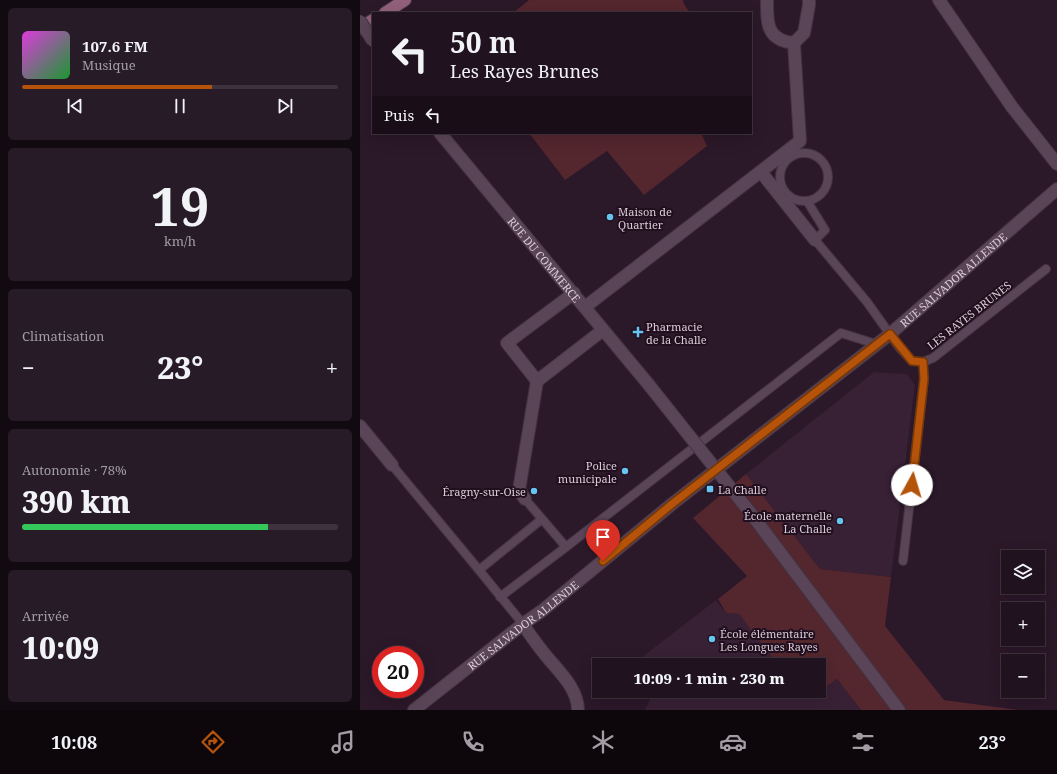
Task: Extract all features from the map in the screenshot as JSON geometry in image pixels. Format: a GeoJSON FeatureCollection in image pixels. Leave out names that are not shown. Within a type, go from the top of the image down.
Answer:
{"type":"FeatureCollection","features":[{"type":"Feature","properties":{"kind":"main road"},"geometry":{"type":"LineString","coordinates":[[387,12],[405,0]]}},
{"type":"Feature","properties":{"kind":"main road"},"geometry":{"type":"LineString","coordinates":[[360,28],[372,21]]}},
{"type":"Feature","properties":{"kind":"street"},"geometry":{"type":"LineString","coordinates":[[767,0],[767,21],[771,33],[783,42],[794,43]]}},
{"type":"Feature","properties":{"kind":"street"},"geometry":{"type":"LineString","coordinates":[[585,307],[800,141],[794,43],[804,33],[809,0]]}},
{"type":"Feature","properties":{"kind":"street"},"geometry":{"type":"LineString","coordinates":[[939,0],[1012,107],[1057,164]]}},
{"type":"Feature","properties":{"kind":"street"},"geometry":{"type":"LineString","coordinates":[[360,21],[372,39]]}},
{"type":"Feature","properties":{"kind":"street","name":"RUE DU COMMERCE"},"geometry":{"type":"LineString","coordinates":[[441,134],[649,385],[749,511],[899,710]]}},
{"type":"Feature","properties":{"kind":"street"},"geometry":{"type":"LineString","coordinates":[[761,172],[815,240]]}},
{"type":"Feature","properties":{"kind":"street","name":"RUE SALVADOR ALLENDE"},"geometry":{"type":"LineString","coordinates":[[414,710],[542,610],[672,504],[890,334],[1057,189]]}},
{"type":"Feature","properties":{"kind":"street"},"geometry":{"type":"LineString","coordinates":[[537,381],[507,343],[574,293]]}},
{"type":"Feature","properties":{"kind":"street"},"geometry":{"type":"LineString","coordinates":[[525,499],[520,490],[537,381],[603,330]]}},
{"type":"Feature","properties":{"kind":"street"},"geometry":{"type":"LineString","coordinates":[[360,426],[392,465]]}},
{"type":"Feature","properties":{"kind":"street"},"geometry":{"type":"LineString","coordinates":[[523,624],[542,651],[572,688],[578,710]]}},
{"type":"Feature","properties":{"kind":"lane"},"geometry":{"type":"LineString","coordinates":[[806,153],[814,155],[820,159],[828,172],[826,188],[821,194],[807,200],[799,200],[791,197],[782,185],[780,177],[781,169],[785,162],[798,154],[806,153]]}},
{"type":"Feature","properties":{"kind":"lane"},"geometry":{"type":"LineString","coordinates":[[807,200],[825,230],[815,240]]}},
{"type":"Feature","properties":{"kind":"lane","name":"LES RAYES BRUNES"},"geometry":{"type":"LineString","coordinates":[[815,240],[867,302],[912,361],[923,362],[932,358],[1046,269]]}},
{"type":"Feature","properties":{"kind":"lane"},"geometry":{"type":"LineString","coordinates":[[500,597],[841,333],[876,344]]}},
{"type":"Feature","properties":{"kind":"lane"},"geometry":{"type":"LineString","coordinates":[[903,561],[924,379],[923,362]]}},
{"type":"Feature","properties":{"kind":"lane"},"geometry":{"type":"LineString","coordinates":[[392,465],[523,624]]}},
{"type":"Feature","properties":{"kind":"lane"},"geometry":{"type":"LineString","coordinates":[[525,499],[566,547]]}},
{"type":"Feature","properties":{"kind":"lane"},"geometry":{"type":"LineString","coordinates":[[479,570],[542,519]]}},
{"type":"Feature","properties":{"kind":"shaded area"},"geometry":{"type":"Polygon","coordinates":[[[529,0],[683,0],[689,12],[514,12],[529,0]]]}},
{"type":"Feature","properties":{"kind":"shaded area"},"geometry":{"type":"Polygon","coordinates":[[[530,134],[701,134],[707,146],[644,195],[607,151],[565,180],[530,134]]]}},
{"type":"Feature","properties":{"kind":"shaded area","name":"École maternelle La Challe"},"geometry":{"type":"Polygon","coordinates":[[[874,372],[907,374],[915,385],[891,577],[820,569],[746,474],[874,372]]]}},
{"type":"Feature","properties":{"kind":"shaded area"},"geometry":{"type":"Polygon","coordinates":[[[746,474],[820,569],[891,577],[885,626],[944,700],[1018,710],[861,710],[837,679],[826,687],[826,658],[773,658],[739,614],[726,613],[718,599],[747,576],[693,518],[746,474]]]}},
{"type":"Feature","properties":{"kind":"shaded area","name":"École élémentaire Les Longues Rayes"},"geometry":{"type":"Polygon","coordinates":[[[716,600],[726,613],[739,614],[774,658],[641,658],[716,600]]]}},
{"type":"Feature","properties":{"kind":"shaded area"},"geometry":{"type":"Polygon","coordinates":[[[837,679],[861,710],[645,710],[651,698],[826,698],[826,688],[837,679]]]}},
{"type":"Feature","properties":{"kind":"place","name":"Maison de Quartier"},"geometry":{"type":"Point","coordinates":[610,217]}},
{"type":"Feature","properties":{"kind":"place","name":"Pharmacie de la Challe"},"geometry":{"type":"Point","coordinates":[638,332]}},
{"type":"Feature","properties":{"kind":"place","name":"Police municipale"},"geometry":{"type":"Point","coordinates":[625,471]}},
{"type":"Feature","properties":{"kind":"place","name":"La Challe"},"geometry":{"type":"Point","coordinates":[710,489]}},
{"type":"Feature","properties":{"kind":"place","name":"Éragny-sur-Oise"},"geometry":{"type":"Point","coordinates":[534,491]}},
{"type":"Feature","properties":{"kind":"place","name":"École maternelle La Challe"},"geometry":{"type":"Point","coordinates":[840,521]}},
{"type":"Feature","properties":{"kind":"place","name":"École élémentaire Les Longues Rayes"},"geometry":{"type":"Point","coordinates":[712,639]}},
{"type":"Feature","properties":{"kind":"route"},"geometry":{"type":"LineString","coordinates":[[603,561],[672,504],[890,334],[899,347],[912,361],[923,362],[924,379],[912,485]]}}]}
